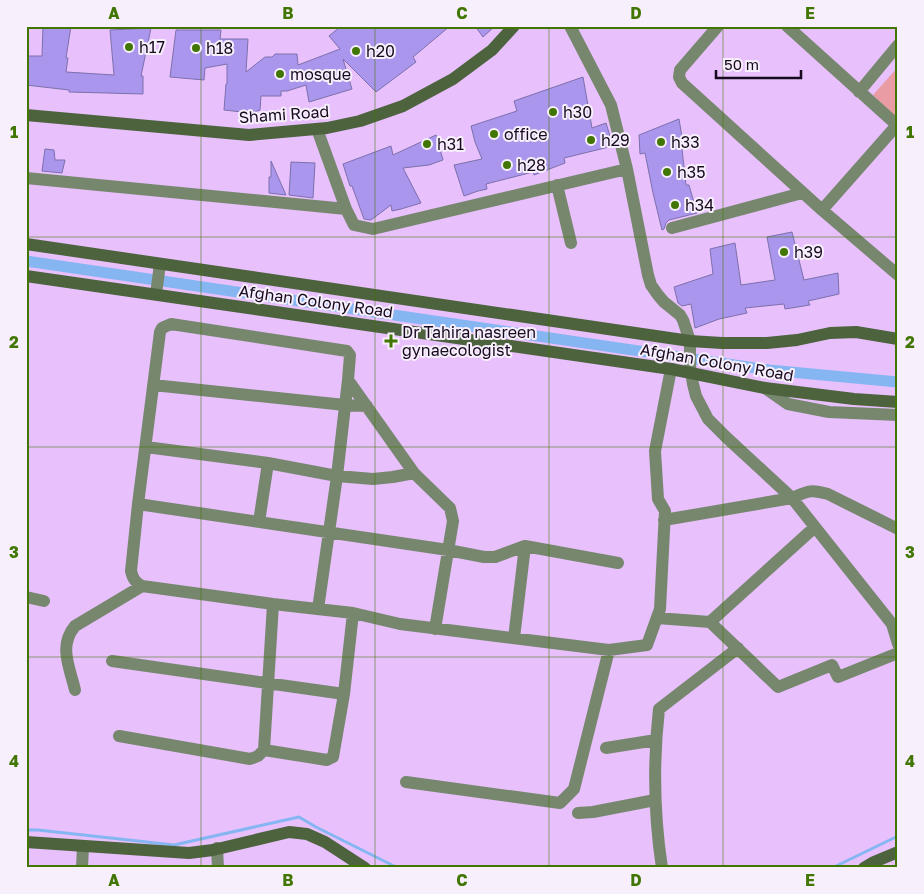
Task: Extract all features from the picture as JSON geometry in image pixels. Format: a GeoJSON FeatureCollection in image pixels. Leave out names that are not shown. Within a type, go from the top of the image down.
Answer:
{"type":"FeatureCollection","features":[{"type":"Feature","properties":{"kind":"main road","name":"Shami Road"},"geometry":{"type":"LineString","coordinates":[[26,116],[249,135],[317,129],[360,121],[403,106],[453,79],[492,50],[514,26]]}},
{"type":"Feature","properties":{"kind":"main road"},"geometry":{"type":"LineString","coordinates":[[26,244],[238,274],[691,345],[767,343],[856,332],[898,340]]}},
{"type":"Feature","properties":{"kind":"main road","name":"Afghan Colony Road"},"geometry":{"type":"LineString","coordinates":[[26,276],[671,369],[690,369],[765,388],[854,399],[898,402]]}},
{"type":"Feature","properties":{"kind":"main road"},"geometry":{"type":"LineString","coordinates":[[26,842],[189,853],[289,832],[307,834],[319,839],[365,868]]}},
{"type":"Feature","properties":{"kind":"main road"},"geometry":{"type":"LineString","coordinates":[[864,868],[898,852]]}},
{"type":"Feature","properties":{"kind":"street"},"geometry":{"type":"LineString","coordinates":[[570,26],[611,105],[628,169],[643,257],[648,275],[658,295],[684,320],[691,345],[690,369],[696,396],[708,419],[792,498],[892,624],[897,639]]}},
{"type":"Feature","properties":{"kind":"street"},"geometry":{"type":"LineString","coordinates":[[718,26],[680,70],[679,77],[682,83],[822,210],[898,275]]}},
{"type":"Feature","properties":{"kind":"street"},"geometry":{"type":"LineString","coordinates":[[787,26],[897,126],[822,210]]}},
{"type":"Feature","properties":{"kind":"street"},"geometry":{"type":"LineString","coordinates":[[859,92],[898,45]]}},
{"type":"Feature","properties":{"kind":"street"},"geometry":{"type":"LineString","coordinates":[[317,129],[346,209],[354,225],[373,228],[628,169]]}},
{"type":"Feature","properties":{"kind":"street"},"geometry":{"type":"LineString","coordinates":[[26,178],[346,209]]}},
{"type":"Feature","properties":{"kind":"street"},"geometry":{"type":"LineString","coordinates":[[557,186],[571,243]]}},
{"type":"Feature","properties":{"kind":"street"},"geometry":{"type":"LineString","coordinates":[[672,228],[802,192]]}},
{"type":"Feature","properties":{"kind":"street"},"geometry":{"type":"LineString","coordinates":[[156,294],[160,264]]}},
{"type":"Feature","properties":{"kind":"street"},"geometry":{"type":"LineString","coordinates":[[318,609],[337,476],[350,356],[347,351],[171,324],[162,328],[153,385],[131,572],[132,578],[137,583],[142,586],[273,604],[353,613],[400,624],[435,629],[609,650],[648,645],[660,609],[665,512],[658,499],[655,451],[671,369]]}},
{"type":"Feature","properties":{"kind":"street"},"geometry":{"type":"LineString","coordinates":[[348,380],[414,472],[450,508],[453,521],[435,629]]}},
{"type":"Feature","properties":{"kind":"street"},"geometry":{"type":"LineString","coordinates":[[153,385],[367,406]]}},
{"type":"Feature","properties":{"kind":"street"},"geometry":{"type":"LineString","coordinates":[[765,388],[788,404],[821,411],[898,415]]}},
{"type":"Feature","properties":{"kind":"street"},"geometry":{"type":"LineString","coordinates":[[146,447],[268,464],[337,476],[373,479],[414,472]]}},
{"type":"Feature","properties":{"kind":"street"},"geometry":{"type":"LineString","coordinates":[[259,522],[268,464]]}},
{"type":"Feature","properties":{"kind":"street"},"geometry":{"type":"LineString","coordinates":[[664,520],[792,498],[808,491],[816,490],[828,494],[898,529]]}},
{"type":"Feature","properties":{"kind":"street"},"geometry":{"type":"LineString","coordinates":[[138,504],[484,557],[495,557],[525,546],[618,563]]}},
{"type":"Feature","properties":{"kind":"street"},"geometry":{"type":"LineString","coordinates":[[710,622],[815,527]]}},
{"type":"Feature","properties":{"kind":"street"},"geometry":{"type":"LineString","coordinates":[[514,638],[525,546]]}},
{"type":"Feature","properties":{"kind":"street"},"geometry":{"type":"LineString","coordinates":[[75,690],[65,649],[68,633],[75,626],[142,586]]}},
{"type":"Feature","properties":{"kind":"street"},"geometry":{"type":"LineString","coordinates":[[26,597],[44,601]]}},
{"type":"Feature","properties":{"kind":"street"},"geometry":{"type":"LineString","coordinates":[[120,736],[250,759],[258,756],[264,750],[273,604]]}},
{"type":"Feature","properties":{"kind":"street"},"geometry":{"type":"LineString","coordinates":[[264,750],[327,760],[333,757],[344,694],[353,613]]}},
{"type":"Feature","properties":{"kind":"street"},"geometry":{"type":"LineString","coordinates":[[657,618],[710,622],[778,687],[832,665],[838,676],[898,653]]}},
{"type":"Feature","properties":{"kind":"street"},"geometry":{"type":"LineString","coordinates":[[662,868],[655,800],[656,740],[659,709],[738,648]]}},
{"type":"Feature","properties":{"kind":"street"},"geometry":{"type":"LineString","coordinates":[[406,782],[560,803],[574,789],[609,650]]}},
{"type":"Feature","properties":{"kind":"street"},"geometry":{"type":"LineString","coordinates":[[112,661],[344,694]]}},
{"type":"Feature","properties":{"kind":"street"},"geometry":{"type":"LineString","coordinates":[[606,748],[656,740]]}},
{"type":"Feature","properties":{"kind":"street"},"geometry":{"type":"LineString","coordinates":[[578,813],[593,812],[655,800]]}},
{"type":"Feature","properties":{"kind":"street"},"geometry":{"type":"LineString","coordinates":[[82,868],[83,846]]}},
{"type":"Feature","properties":{"kind":"street"},"geometry":{"type":"LineString","coordinates":[[217,848],[218,868]]}},
{"type":"Feature","properties":{"kind":"shaded area"},"geometry":{"type":"Polygon","coordinates":[[[898,67],[898,119],[873,95],[898,67]]]}},
{"type":"Feature","properties":{"kind":"building"},"geometry":{"type":"Polygon","coordinates":[[[43,26],[71,26],[66,58],[68,58],[66,72],[114,75],[110,30],[151,28],[141,76],[143,76],[143,94],[69,92],[69,90],[26,85],[26,56],[42,56],[43,26]]]}},
{"type":"Feature","properties":{"kind":"building"},"geometry":{"type":"Polygon","coordinates":[[[341,26],[450,26],[413,57],[416,62],[376,92],[343,59],[352,89],[309,102],[306,85],[281,91],[281,96],[261,96],[260,110],[251,113],[224,110],[227,64],[205,68],[204,80],[170,77],[176,30],[221,30],[220,39],[248,39],[246,72],[265,57],[272,57],[275,54],[297,54],[298,65],[340,49],[329,36],[341,26]]]}},
{"type":"Feature","properties":{"kind":"building"},"geometry":{"type":"Polygon","coordinates":[[[475,26],[495,26],[483,37],[475,26]]]}},
{"type":"Feature","properties":{"kind":"building"},"geometry":{"type":"Polygon","coordinates":[[[583,77],[592,128],[606,123],[613,146],[564,158],[565,163],[534,175],[533,172],[486,184],[487,189],[464,196],[454,165],[482,159],[471,126],[517,111],[514,101],[583,77]]]}},
{"type":"Feature","properties":{"kind":"building"},"geometry":{"type":"Polygon","coordinates":[[[679,119],[684,149],[682,149],[686,185],[689,185],[697,213],[669,220],[662,230],[645,153],[640,154],[639,135],[679,119]]]}},
{"type":"Feature","properties":{"kind":"building"},"geometry":{"type":"Polygon","coordinates":[[[436,135],[443,160],[429,165],[403,168],[421,203],[392,211],[391,205],[371,220],[364,219],[343,164],[391,146],[393,155],[436,135]]]}},
{"type":"Feature","properties":{"kind":"building"},"geometry":{"type":"Polygon","coordinates":[[[45,149],[54,150],[55,160],[65,160],[62,173],[42,171],[45,149]]]}},
{"type":"Feature","properties":{"kind":"building"},"geometry":{"type":"Polygon","coordinates":[[[271,161],[286,195],[269,193],[271,161]]]}},
{"type":"Feature","properties":{"kind":"building"},"geometry":{"type":"Polygon","coordinates":[[[291,162],[315,163],[313,198],[289,195],[291,162]]]}},
{"type":"Feature","properties":{"kind":"building"},"geometry":{"type":"Polygon","coordinates":[[[792,232],[804,280],[838,273],[839,294],[808,301],[810,305],[785,309],[784,304],[745,308],[747,313],[719,319],[695,328],[691,304],[682,306],[678,303],[674,287],[713,274],[710,249],[735,243],[741,285],[775,280],[767,237],[792,232]]]}},
{"type":"Feature","properties":{"kind":"waterway"},"geometry":{"type":"LineString","coordinates":[[26,261],[769,370],[898,382]]}},
{"type":"Feature","properties":{"kind":"waterway"},"geometry":{"type":"LineString","coordinates":[[26,830],[174,845],[299,817],[398,868]]}},
{"type":"Feature","properties":{"kind":"waterway"},"geometry":{"type":"LineString","coordinates":[[832,868],[898,836]]}},
{"type":"Feature","properties":{"kind":"waterway"},"geometry":{"type":"LineString","coordinates":[[666,868],[674,868]]}},
{"type":"Feature","properties":{"kind":"place","name":"h17"},"geometry":{"type":"Point","coordinates":[129,47]}},
{"type":"Feature","properties":{"kind":"place","name":"h18"},"geometry":{"type":"Point","coordinates":[196,48]}},
{"type":"Feature","properties":{"kind":"place","name":"h20"},"geometry":{"type":"Point","coordinates":[356,51]}},
{"type":"Feature","properties":{"kind":"place","name":"mosque"},"geometry":{"type":"Point","coordinates":[280,74]}},
{"type":"Feature","properties":{"kind":"place","name":"h30"},"geometry":{"type":"Point","coordinates":[553,112]}},
{"type":"Feature","properties":{"kind":"place","name":"office"},"geometry":{"type":"Point","coordinates":[494,134]}},
{"type":"Feature","properties":{"kind":"place","name":"h29"},"geometry":{"type":"Point","coordinates":[591,140]}},
{"type":"Feature","properties":{"kind":"place","name":"h33"},"geometry":{"type":"Point","coordinates":[661,142]}},
{"type":"Feature","properties":{"kind":"place","name":"h31"},"geometry":{"type":"Point","coordinates":[427,144]}},
{"type":"Feature","properties":{"kind":"place","name":"h28"},"geometry":{"type":"Point","coordinates":[507,165]}},
{"type":"Feature","properties":{"kind":"place","name":"h35"},"geometry":{"type":"Point","coordinates":[667,172]}},
{"type":"Feature","properties":{"kind":"place","name":"h34"},"geometry":{"type":"Point","coordinates":[675,205]}},
{"type":"Feature","properties":{"kind":"place","name":"h39"},"geometry":{"type":"Point","coordinates":[784,252]}},
{"type":"Feature","properties":{"kind":"place","name":"Dr Tahira nasreen gynaecologist"},"geometry":{"type":"Point","coordinates":[391,341]}}]}
